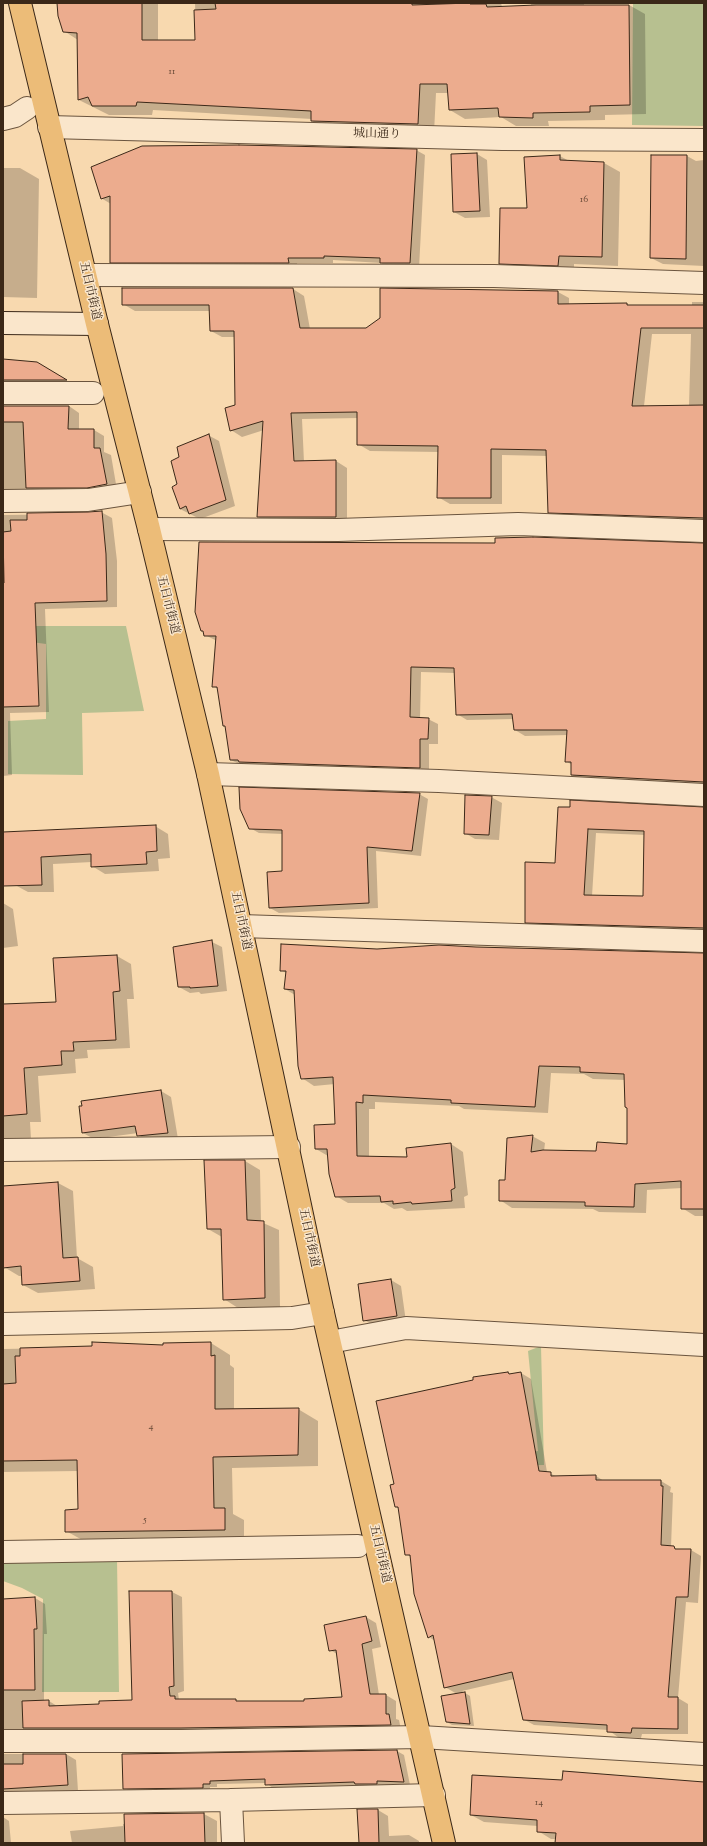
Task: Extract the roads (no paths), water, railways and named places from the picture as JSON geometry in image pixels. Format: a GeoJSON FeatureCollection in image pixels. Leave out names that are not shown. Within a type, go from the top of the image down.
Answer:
{"type":"FeatureCollection","features":[{"type":"Feature","properties":{"kind":"main road","name":"五日市街道"},"geometry":{"type":"LineString","coordinates":[[20,3],[97,324],[140,492],[208,774],[330,1342],[444,1843]]}},
{"type":"Feature","properties":{"kind":"street"},"geometry":{"type":"LineString","coordinates":[[3,119],[15,116],[27,108]]}},
{"type":"Feature","properties":{"kind":"street","name":"城山通り"},"geometry":{"type":"LineString","coordinates":[[49,127],[502,138],[704,140]]}},
{"type":"Feature","properties":{"kind":"street"},"geometry":{"type":"LineString","coordinates":[[86,275],[494,276],[704,283]]}},
{"type":"Feature","properties":{"kind":"street"},"geometry":{"type":"LineString","coordinates":[[3,323],[97,324]]}},
{"type":"Feature","properties":{"kind":"street"},"geometry":{"type":"LineString","coordinates":[[3,393],[93,393]]}},
{"type":"Feature","properties":{"kind":"street"},"geometry":{"type":"LineString","coordinates":[[3,501],[88,500],[140,492]]}},
{"type":"Feature","properties":{"kind":"street"},"geometry":{"type":"LineString","coordinates":[[149,529],[338,530],[518,524],[704,531]]}},
{"type":"Feature","properties":{"kind":"street"},"geometry":{"type":"LineString","coordinates":[[208,774],[439,781],[704,795]]}},
{"type":"Feature","properties":{"kind":"street"},"geometry":{"type":"LineString","coordinates":[[241,926],[704,941]]}},
{"type":"Feature","properties":{"kind":"street"},"geometry":{"type":"LineString","coordinates":[[3,1150],[289,1146]]}},
{"type":"Feature","properties":{"kind":"street"},"geometry":{"type":"LineString","coordinates":[[3,1324],[292,1318],[324,1313]]}},
{"type":"Feature","properties":{"kind":"street"},"geometry":{"type":"LineString","coordinates":[[330,1342],[406,1328],[704,1345]]}},
{"type":"Feature","properties":{"kind":"street"},"geometry":{"type":"LineString","coordinates":[[3,1552],[358,1546]]}},
{"type":"Feature","properties":{"kind":"street"},"geometry":{"type":"LineString","coordinates":[[3,1741],[181,1741],[420,1737],[704,1754]]}},
{"type":"Feature","properties":{"kind":"street"},"geometry":{"type":"LineString","coordinates":[[3,1803],[231,1800],[434,1795]]}},
{"type":"Feature","properties":{"kind":"street"},"geometry":{"type":"LineString","coordinates":[[231,1800],[233,1843]]}}]}
